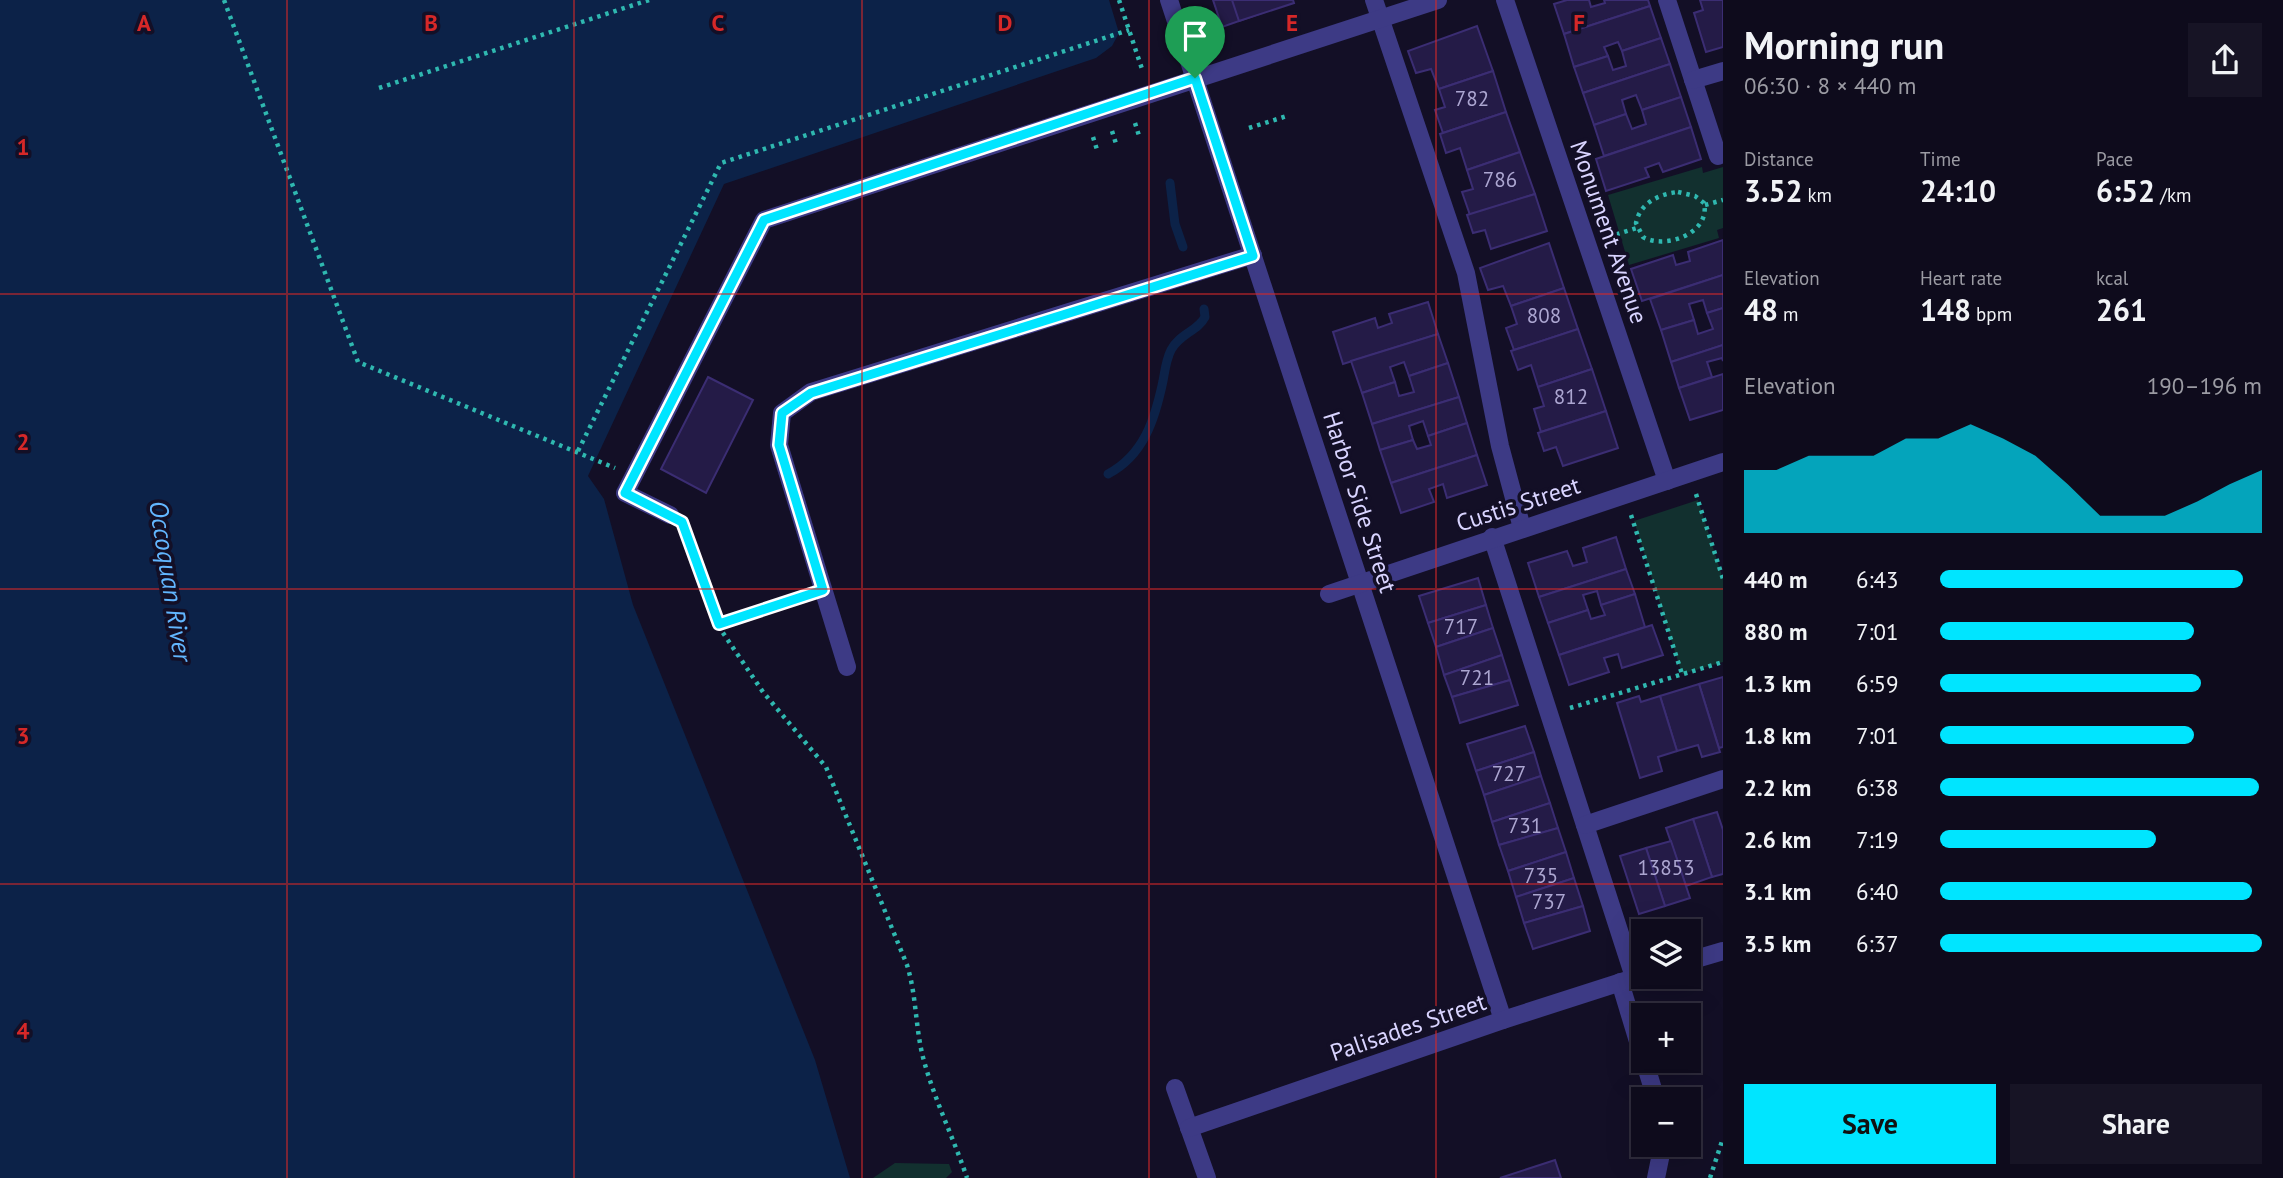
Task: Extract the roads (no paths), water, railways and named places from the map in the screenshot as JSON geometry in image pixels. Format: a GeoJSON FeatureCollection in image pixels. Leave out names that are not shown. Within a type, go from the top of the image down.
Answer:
{"type":"FeatureCollection","features":[{"type":"Feature","properties":{"kind":"street","name":"Harbor Side Street"},"geometry":{"type":"LineString","coordinates":[[1169,0],[1503,1020]]}},
{"type":"Feature","properties":{"kind":"street"},"geometry":{"type":"LineString","coordinates":[[1374,0],[1466,273],[1500,446],[1522,528]]}},
{"type":"Feature","properties":{"kind":"street"},"geometry":{"type":"LineString","coordinates":[[670,515],[625,493],[764,220],[1438,0]]}},
{"type":"Feature","properties":{"kind":"street","name":"Monument Avenue"},"geometry":{"type":"LineString","coordinates":[[1505,0],[1667,481]]}},
{"type":"Feature","properties":{"kind":"street"},"geometry":{"type":"LineString","coordinates":[[1667,0],[1718,156]]}},
{"type":"Feature","properties":{"kind":"street"},"geometry":{"type":"LineString","coordinates":[[1693,80],[1723,71]]}},
{"type":"Feature","properties":{"kind":"street"},"geometry":{"type":"LineString","coordinates":[[847,667],[779,445],[782,413],[792,403],[811,393],[1253,256]]}},
{"type":"Feature","properties":{"kind":"street","name":"Custis Street"},"geometry":{"type":"LineString","coordinates":[[1329,594],[1492,537],[1723,462]]}},
{"type":"Feature","properties":{"kind":"street"},"geometry":{"type":"LineString","coordinates":[[1492,537],[1631,975]]}},
{"type":"Feature","properties":{"kind":"street"},"geometry":{"type":"LineString","coordinates":[[1585,825],[1723,779]]}},
{"type":"Feature","properties":{"kind":"street"},"geometry":{"type":"LineString","coordinates":[[1701,957],[1723,950]]}},
{"type":"Feature","properties":{"kind":"street","name":"Palisades Street"},"geometry":{"type":"LineString","coordinates":[[1189,1128],[1631,978]]}},
{"type":"Feature","properties":{"kind":"street"},"geometry":{"type":"LineString","coordinates":[[1175,1088],[1207,1178]]}},
{"type":"Feature","properties":{"kind":"street"},"geometry":{"type":"LineString","coordinates":[[1656,1178],[1660,1157]]}},
{"type":"Feature","properties":{"kind":"water","name":"Occoquan River"},"geometry":{"type":"Polygon","coordinates":[[[0,0],[1109,0],[1119,33],[1112,46],[1096,58],[724,184],[588,476],[604,499],[633,605],[815,1060],[850,1178],[0,1178],[0,0]]]}},
{"type":"Feature","properties":{"kind":"waterway"},"geometry":{"type":"LineString","coordinates":[[1170,183],[1175,224],[1183,247]]}},
{"type":"Feature","properties":{"kind":"waterway"},"geometry":{"type":"LineString","coordinates":[[1108,474],[1131,457],[1146,435],[1156,409],[1171,350],[1202,322],[1205,317],[1204,309]]}}]}
